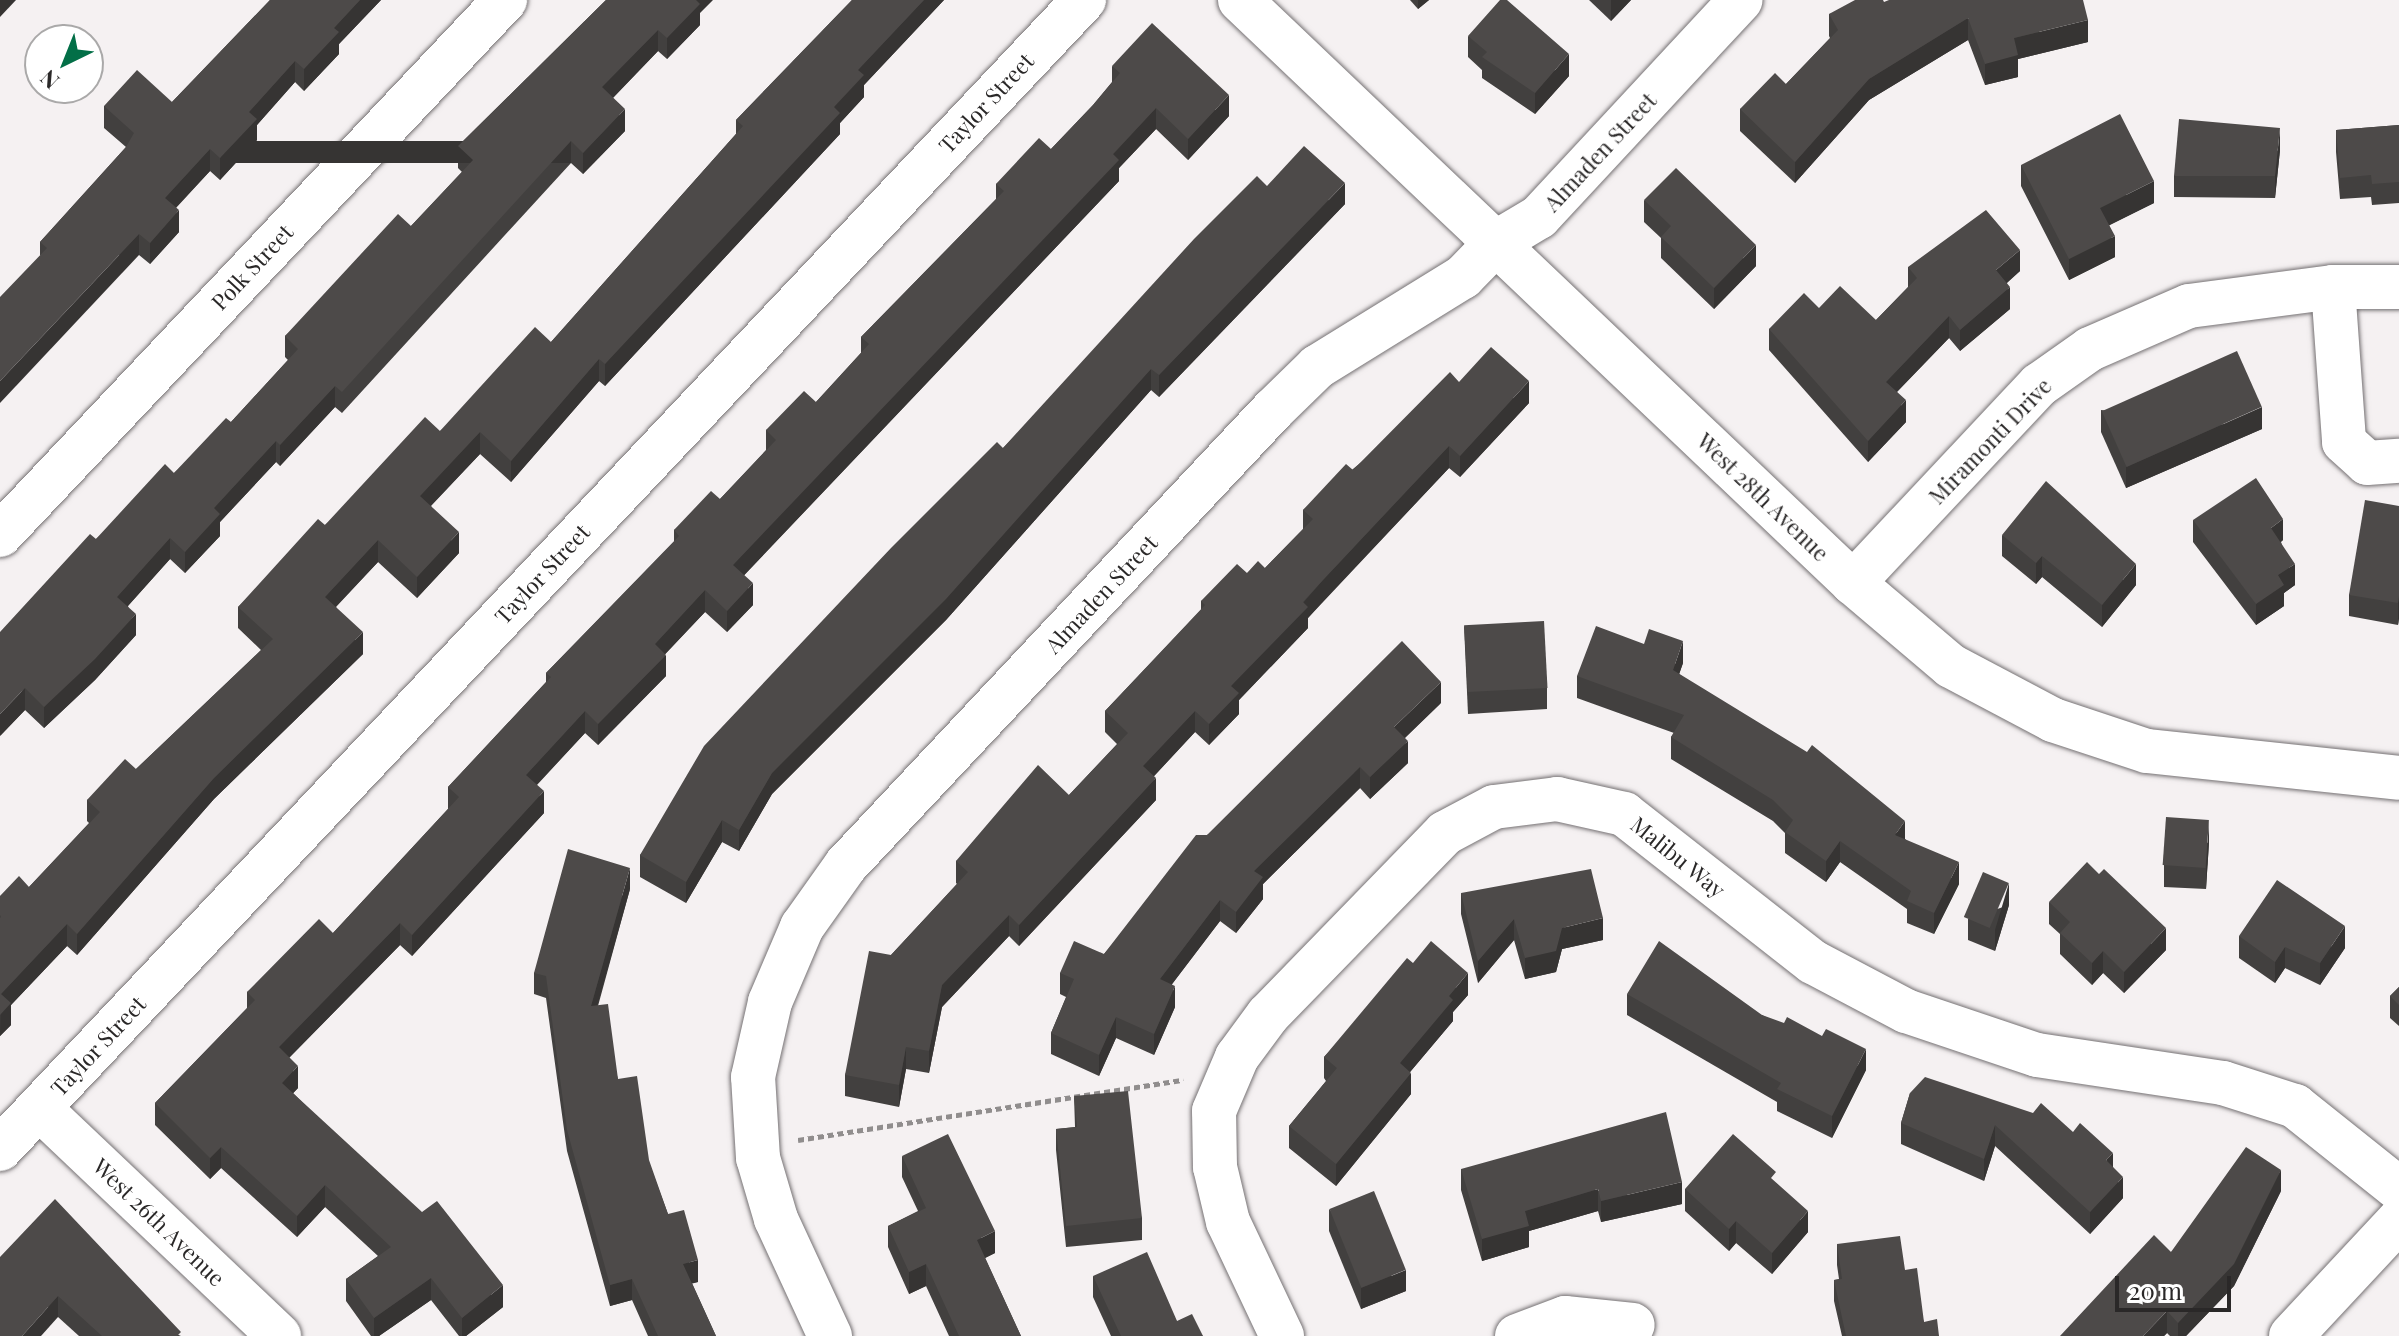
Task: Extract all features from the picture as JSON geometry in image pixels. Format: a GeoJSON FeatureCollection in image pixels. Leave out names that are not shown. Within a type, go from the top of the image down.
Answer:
{"type":"FeatureCollection","features":[{"type":"Feature","properties":{"kind":"street","name":"Polk Street"},"geometry":{"type":"LineString","coordinates":[[0,535],[505,0]]}},
{"type":"Feature","properties":{"kind":"street","name":"Taylor Street"},"geometry":{"type":"LineString","coordinates":[[0,1149],[1084,0]]}},
{"type":"Feature","properties":{"kind":"street","name":"West 28th Avenue"},"geometry":{"type":"LineString","coordinates":[[1240,0],[1853,583],[1951,666],[2104,740],[2147,751],[2399,778]]}},
{"type":"Feature","properties":{"kind":"street","name":"Almaden Street"},"geometry":{"type":"LineString","coordinates":[[830,1336],[776,1219],[757,1146],[753,1077],[770,1002],[802,927],[846,865],[1317,367],[1463,277],[1497,242],[1539,217],[1741,0]]}},
{"type":"Feature","properties":{"kind":"street","name":"Miramonti Drive"},"geometry":{"type":"LineString","coordinates":[[1853,583],[2039,385],[2090,349],[2189,306],[2333,287],[2399,287]]}},
{"type":"Feature","properties":{"kind":"street"},"geometry":{"type":"LineString","coordinates":[[2333,287],[2344,442],[2367,463],[2399,461]]}},
{"type":"Feature","properties":{"kind":"street","name":"Malibu Way"},"geometry":{"type":"LineString","coordinates":[[1282,1336],[1228,1222],[1215,1167],[1214,1111],[1231,1072],[1268,1015],[1445,833],[1494,807],[1557,799],[1624,814],[1813,962],[1906,1011],[2037,1055],[2223,1083],[2295,1106],[2399,1189]]}},
{"type":"Feature","properties":{"kind":"street","name":"West 26th Avenue"},"geometry":{"type":"LineString","coordinates":[[39,1108],[279,1336]]}},
{"type":"Feature","properties":{"kind":"street"},"geometry":{"type":"LineString","coordinates":[[2291,1336],[2399,1220]]}},
{"type":"Feature","properties":{"kind":"street"},"geometry":{"type":"LineString","coordinates":[[1517,1336],[1565,1318],[1633,1325]]}},
{"type":"Feature","properties":{"kind":"path"},"geometry":{"type":"LineString","coordinates":[[757,1146],[1231,1072]]}},
{"type":"Feature","properties":{"kind":"building"},"geometry":{"type":"Polygon","coordinates":[[[270,0],[360,0],[334,28],[339,32],[304,69],[295,61],[249,112],[257,119],[220,158],[210,149],[165,198],[179,210],[150,243],[139,234],[0,381],[0,297],[47,248],[40,242],[126,147],[134,133],[104,106],[137,70],[172,102],[270,0]]]}},
{"type":"Feature","properties":{"kind":"building"},"geometry":{"type":"Polygon","coordinates":[[[606,0],[696,0],[700,4],[667,38],[658,30],[602,87],[625,109],[583,153],[571,141],[342,392],[335,386],[280,445],[276,441],[214,508],[220,514],[185,552],[170,538],[117,597],[136,614],[95,659],[44,707],[25,688],[0,714],[0,632],[90,534],[96,539],[165,464],[174,473],[226,418],[231,422],[298,349],[285,336],[398,214],[411,226],[473,160],[458,146],[606,0]]]}},
{"type":"Feature","properties":{"kind":"building"},"geometry":{"type":"Polygon","coordinates":[[[852,0],[924,0],[858,70],[864,75],[834,107],[840,113],[605,364],[599,359],[511,461],[480,432],[420,496],[459,532],[417,577],[378,540],[325,597],[363,632],[214,778],[77,934],[67,924],[1,994],[11,1003],[0,1015],[0,896],[19,876],[29,887],[100,812],[87,800],[125,759],[136,769],[273,639],[238,607],[318,519],[325,525],[425,417],[440,431],[535,327],[551,342],[743,126],[736,120],[852,0]]]}},
{"type":"Feature","properties":{"kind":"building"},"geometry":{"type":"Polygon","coordinates":[[[1500,0],[1507,0],[1569,54],[1535,93],[1482,57],[1487,52],[1468,36],[1500,0]]]}},
{"type":"Feature","properties":{"kind":"building"},"geometry":{"type":"Polygon","coordinates":[[[1855,0],[2083,0],[2088,20],[2014,38],[2018,55],[1985,64],[1968,18],[1869,79],[1795,162],[1740,109],[1775,73],[1786,84],[1838,30],[1829,14],[1855,0]]]}},
{"type":"Feature","properties":{"kind":"building"},"geometry":{"type":"Polygon","coordinates":[[[1152,23],[1229,95],[1188,139],[1156,108],[1113,154],[1119,160],[733,565],[753,583],[727,611],[705,590],[655,644],[666,655],[598,724],[585,711],[526,775],[544,791],[412,935],[400,923],[279,1047],[298,1066],[282,1083],[422,1212],[437,1201],[503,1285],[462,1318],[431,1278],[374,1318],[346,1279],[391,1247],[325,1185],[297,1216],[221,1147],[210,1158],[155,1103],[255,1000],[247,992],[319,919],[333,933],[459,797],[448,787],[551,677],[546,673],[679,536],[674,530],[711,491],[720,499],[776,440],[766,430],[804,391],[816,402],[869,344],[861,337],[1004,191],[996,184],[1039,138],[1051,149],[1093,105],[1120,73],[1112,66],[1152,23]]]}},
{"type":"Feature","properties":{"kind":"building"},"geometry":{"type":"Polygon","coordinates":[[[2120,114],[2154,181],[2100,208],[2115,236],[2069,259],[2021,165],[2120,114]]]}},
{"type":"Feature","properties":{"kind":"building"},"geometry":{"type":"Polygon","coordinates":[[[2179,119],[2280,128],[2275,176],[2174,176],[2179,119]]]}},
{"type":"Feature","properties":{"kind":"building"},"geometry":{"type":"Polygon","coordinates":[[[2399,125],[2399,182],[2372,184],[2371,175],[2340,178],[2336,130],[2399,125]]]}},
{"type":"Feature","properties":{"kind":"building"},"geometry":{"type":"Polygon","coordinates":[[[1304,146],[1345,183],[1159,375],[1151,369],[946,599],[772,773],[739,830],[722,820],[686,882],[640,855],[704,746],[891,548],[997,442],[1003,448],[1194,239],[1257,176],[1267,186],[1304,146]]]}},
{"type":"Feature","properties":{"kind":"building"},"geometry":{"type":"Polygon","coordinates":[[[1676,168],[1756,245],[1714,288],[1661,237],[1671,226],[1644,200],[1676,168]]]}},
{"type":"Feature","properties":{"kind":"building"},"geometry":{"type":"Polygon","coordinates":[[[1986,210],[2020,250],[1996,270],[2010,287],[1960,330],[1949,316],[1886,382],[1906,400],[1868,441],[1769,329],[1804,293],[1819,308],[1840,286],[1876,320],[1917,278],[1908,267],[1986,210]]]}},
{"type":"Feature","properties":{"kind":"building"},"geometry":{"type":"Polygon","coordinates":[[[1491,347],[1529,381],[1460,456],[1449,446],[1323,580],[1303,602],[1308,607],[1231,686],[1239,693],[1209,724],[1195,711],[1143,766],[1156,778],[1019,925],[1009,915],[942,985],[929,1051],[906,1047],[899,1085],[845,1075],[869,951],[891,955],[968,872],[956,861],[1038,765],[1069,795],[1128,733],[1105,711],[1205,605],[1201,601],[1237,564],[1247,573],[1258,561],[1265,568],[1313,519],[1303,510],[1346,464],[1353,470],[1450,372],[1459,382],[1491,347]]]}},
{"type":"Feature","properties":{"kind":"building"},"geometry":{"type":"Polygon","coordinates":[[[2237,351],[2262,407],[2127,467],[2102,411],[2237,351]]]}},
{"type":"Feature","properties":{"kind":"building"},"geometry":{"type":"Polygon","coordinates":[[[2256,478],[2283,519],[2271,528],[2295,564],[2278,575],[2284,585],[2256,604],[2193,520],[2256,478]]]}},
{"type":"Feature","properties":{"kind":"building"},"geometry":{"type":"Polygon","coordinates":[[[2046,481],[2136,564],[2102,605],[2042,556],[2036,563],[2002,535],[2046,481]]]}},
{"type":"Feature","properties":{"kind":"building"},"geometry":{"type":"Polygon","coordinates":[[[2365,500],[2399,506],[2398,603],[2349,595],[2365,500]]]}},
{"type":"Feature","properties":{"kind":"building"},"geometry":{"type":"Polygon","coordinates":[[[1544,621],[1548,688],[1468,692],[1464,625],[1544,621]]]}},
{"type":"Feature","properties":{"kind":"building"},"geometry":{"type":"Polygon","coordinates":[[[1596,626],[1644,644],[1649,629],[1683,641],[1673,670],[1807,752],[1812,745],[1905,821],[1895,835],[1959,862],[1934,913],[1907,901],[1911,891],[1840,841],[1826,861],[1785,832],[1793,820],[1773,800],[1671,737],[1684,715],[1577,676],[1596,626]]]}},
{"type":"Feature","properties":{"kind":"building"},"geometry":{"type":"Polygon","coordinates":[[[1402,641],[1441,682],[1394,727],[1408,741],[1370,777],[1360,767],[1254,871],[1263,877],[1236,912],[1220,900],[1160,979],[1175,986],[1154,1034],[1116,1017],[1099,1055],[1051,1033],[1074,979],[1060,973],[1074,941],[1104,954],[1196,835],[1207,835],[1402,641]]]}},
{"type":"Feature","properties":{"kind":"building"},"geometry":{"type":"Polygon","coordinates":[[[2166,817],[2209,820],[2206,868],[2163,865],[2166,817]]]}},
{"type":"Feature","properties":{"kind":"building"},"geometry":{"type":"Polygon","coordinates":[[[568,849],[630,868],[591,1006],[608,1004],[618,1079],[637,1076],[649,1160],[668,1214],[684,1210],[698,1260],[683,1264],[716,1336],[658,1336],[632,1279],[610,1285],[567,1130],[546,976],[534,973],[568,849]]]}},
{"type":"Feature","properties":{"kind":"building"},"geometry":{"type":"Polygon","coordinates":[[[2087,862],[2099,874],[2104,869],[2166,928],[2124,972],[2103,951],[2092,963],[2060,933],[2070,922],[2049,902],[2087,862]]]}},
{"type":"Feature","properties":{"kind":"building"},"geometry":{"type":"Polygon","coordinates":[[[1591,869],[1603,918],[1562,928],[1556,951],[1525,958],[1514,919],[1478,961],[1461,893],[1591,869]]]}},
{"type":"Feature","properties":{"kind":"building"},"geometry":{"type":"Polygon","coordinates":[[[1983,872],[2009,883],[1990,928],[1964,917],[1983,872]]]}},
{"type":"Feature","properties":{"kind":"building"},"geometry":{"type":"Polygon","coordinates":[[[2277,880],[2345,926],[2320,963],[2285,947],[2275,962],[2239,936],[2277,880]]]}},
{"type":"Feature","properties":{"kind":"building"},"geometry":{"type":"Polygon","coordinates":[[[1431,941],[1468,973],[1449,996],[1453,1000],[1400,1063],[1411,1073],[1336,1164],[1289,1126],[1337,1068],[1324,1057],[1407,958],[1413,963],[1431,941]]]}},
{"type":"Feature","properties":{"kind":"building"},"geometry":{"type":"Polygon","coordinates":[[[1659,941],[1762,1015],[1784,1023],[1787,1017],[1822,1036],[1826,1029],[1866,1049],[1832,1116],[1777,1089],[1781,1083],[1627,994],[1659,941]]]}},
{"type":"Feature","properties":{"kind":"building"},"geometry":{"type":"Polygon","coordinates":[[[2399,987],[2399,1005],[2390,996],[2399,987]]]}},
{"type":"Feature","properties":{"kind":"building"},"geometry":{"type":"Polygon","coordinates":[[[1925,1077],[2033,1113],[2041,1103],[2073,1132],[2080,1123],[2113,1153],[2106,1160],[2123,1177],[2090,1212],[1995,1125],[1984,1159],[1901,1123],[1910,1093],[1925,1077]]]}},
{"type":"Feature","properties":{"kind":"building"},"geometry":{"type":"Polygon","coordinates":[[[1128,1091],[1142,1218],[1066,1226],[1056,1129],[1077,1127],[1074,1096],[1128,1091]]]}},
{"type":"Feature","properties":{"kind":"building"},"geometry":{"type":"Polygon","coordinates":[[[1666,1112],[1682,1182],[1601,1201],[1598,1189],[1525,1211],[1529,1226],[1482,1239],[1461,1169],[1666,1112]]]}},
{"type":"Feature","properties":{"kind":"building"},"geometry":{"type":"Polygon","coordinates":[[[948,1134],[995,1231],[977,1240],[1021,1336],[959,1336],[926,1264],[909,1272],[888,1226],[926,1208],[902,1156],[948,1134]]]}},
{"type":"Feature","properties":{"kind":"building"},"geometry":{"type":"Polygon","coordinates":[[[1733,1134],[1776,1172],[1771,1178],[1808,1211],[1772,1253],[1736,1221],[1729,1229],[1685,1189],[1733,1134]]]}},
{"type":"Feature","properties":{"kind":"building"},"geometry":{"type":"Polygon","coordinates":[[[2246,1147],[2281,1170],[2234,1264],[2178,1323],[2167,1311],[2143,1336],[2060,1336],[2154,1235],[2171,1252],[2246,1147]]]}},
{"type":"Feature","properties":{"kind":"building"},"geometry":{"type":"Polygon","coordinates":[[[1374,1191],[1406,1270],[1361,1288],[1329,1209],[1374,1191]]]}},
{"type":"Feature","properties":{"kind":"building"},"geometry":{"type":"Polygon","coordinates":[[[55,1199],[181,1332],[177,1336],[102,1336],[58,1296],[22,1336],[0,1336],[0,1257],[55,1199]]]}},
{"type":"Feature","properties":{"kind":"building"},"geometry":{"type":"Polygon","coordinates":[[[1900,1236],[1905,1270],[1917,1268],[1924,1322],[1937,1319],[1939,1336],[1846,1336],[1834,1280],[1842,1279],[1837,1244],[1900,1236]]]}},
{"type":"Feature","properties":{"kind":"building"},"geometry":{"type":"Polygon","coordinates":[[[1147,1252],[1177,1321],[1192,1314],[1203,1336],[1121,1336],[1093,1276],[1147,1252]]]}}]}
